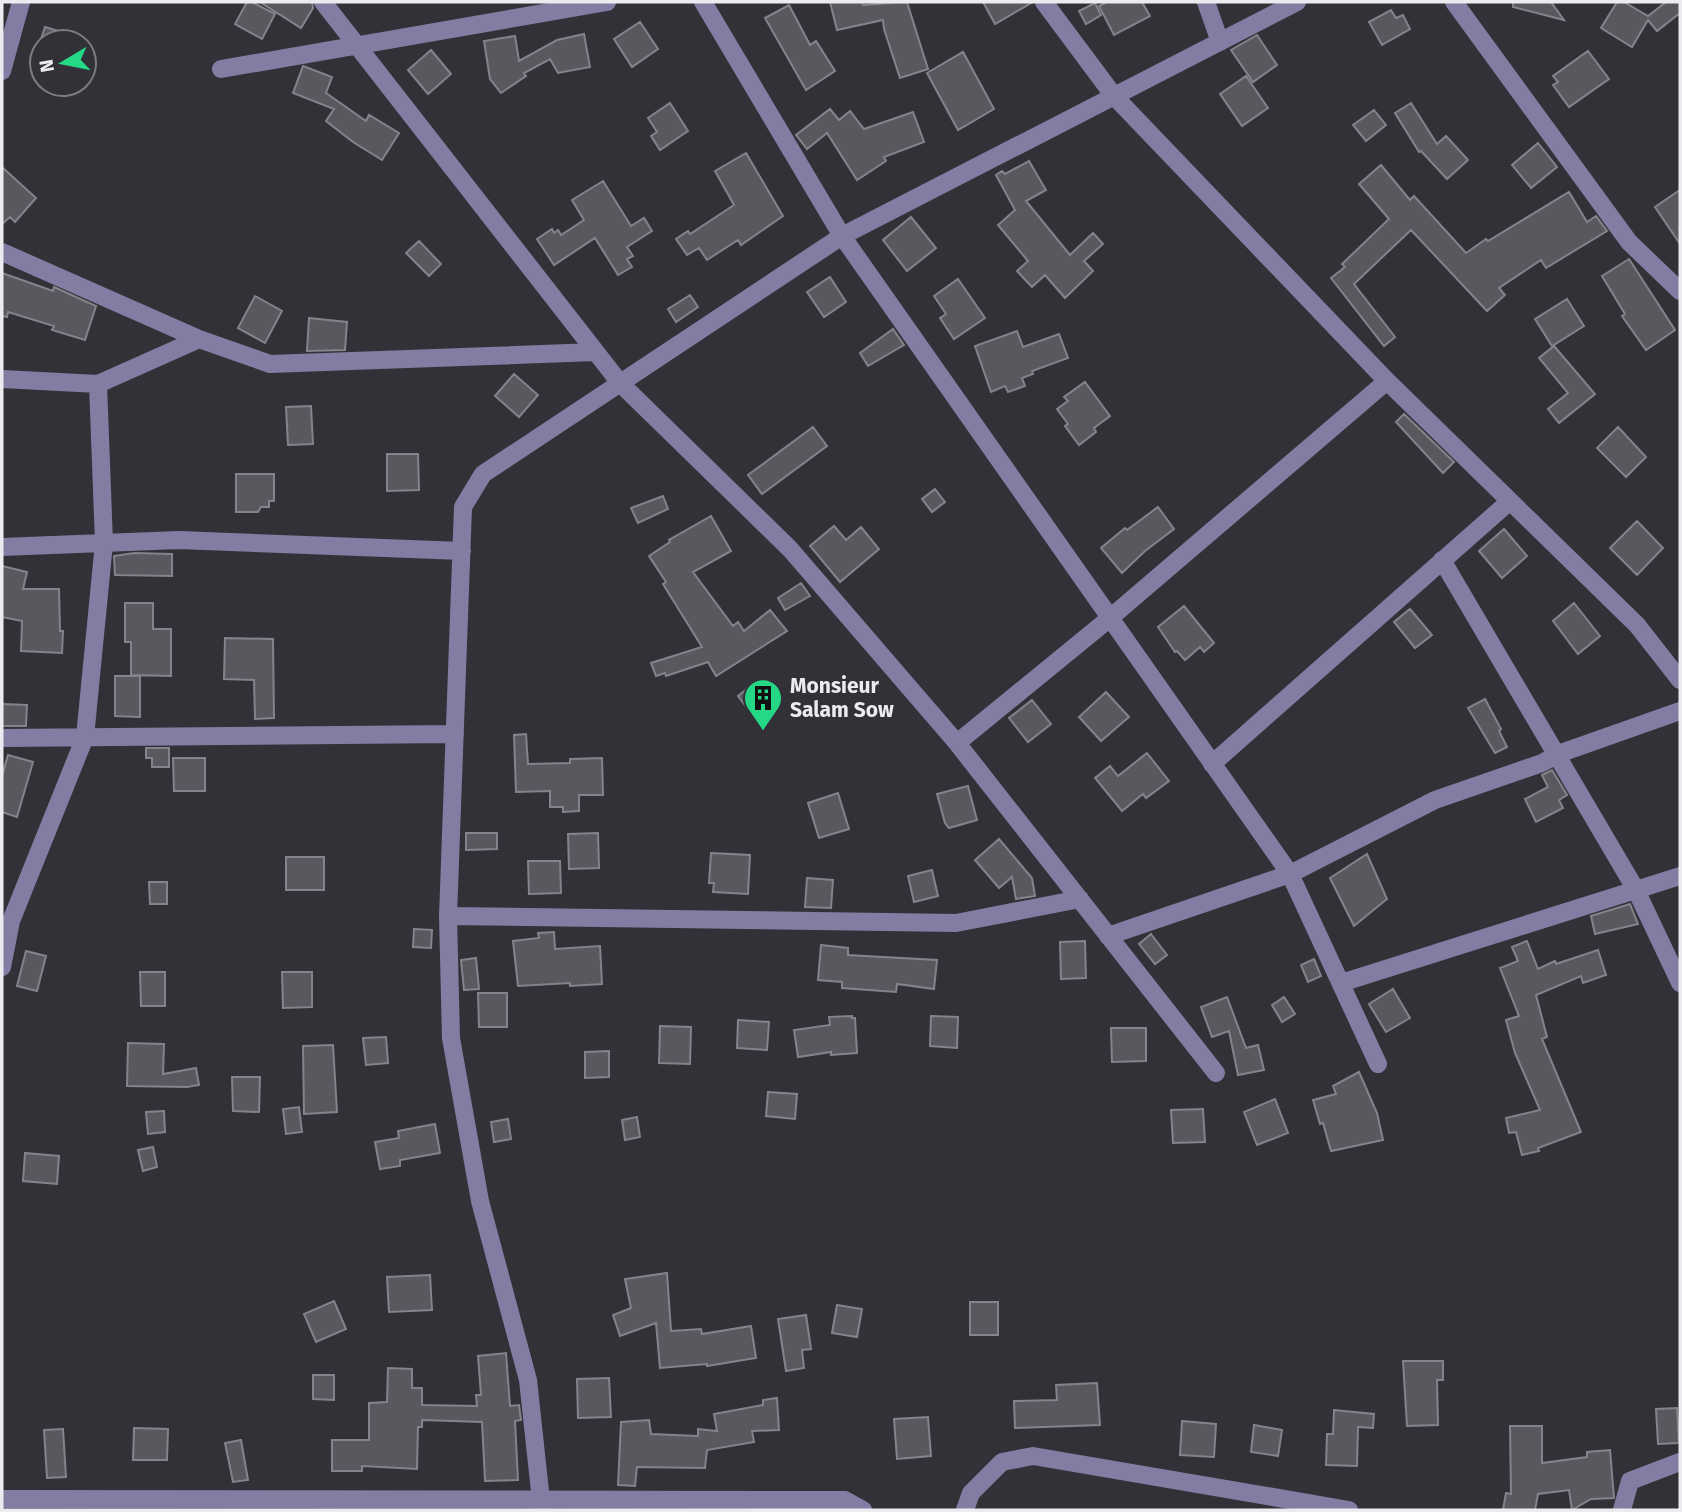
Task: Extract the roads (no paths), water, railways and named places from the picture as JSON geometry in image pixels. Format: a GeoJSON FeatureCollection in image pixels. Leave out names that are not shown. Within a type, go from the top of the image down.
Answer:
{"type":"FeatureCollection","features":[{"type":"Feature","properties":{"kind":"street"},"geometry":{"type":"LineString","coordinates":[[2,71],[21,2]]}},
{"type":"Feature","properties":{"kind":"street"},"geometry":{"type":"LineString","coordinates":[[323,2],[620,383],[790,549],[957,743],[1216,1073]]}},
{"type":"Feature","properties":{"kind":"street"},"geometry":{"type":"LineString","coordinates":[[221,69],[607,2]]}},
{"type":"Feature","properties":{"kind":"street"},"geometry":{"type":"LineString","coordinates":[[703,2],[842,236],[1290,874],[1378,1064]]}},
{"type":"Feature","properties":{"kind":"street"},"geometry":{"type":"LineString","coordinates":[[1044,2],[1114,96],[1387,381],[1637,625],[1680,680]]}},
{"type":"Feature","properties":{"kind":"street"},"geometry":{"type":"LineString","coordinates":[[1206,2],[1220,42]]}},
{"type":"Feature","properties":{"kind":"street"},"geometry":{"type":"LineString","coordinates":[[542,1505],[528,1380],[480,1201],[451,1038],[448,916],[463,507],[483,474],[842,236],[1297,2]]}},
{"type":"Feature","properties":{"kind":"street"},"geometry":{"type":"LineString","coordinates":[[1454,2],[1629,242],[1680,291]]}},
{"type":"Feature","properties":{"kind":"street"},"geometry":{"type":"LineString","coordinates":[[2,252],[200,339],[270,365],[596,352]]}},
{"type":"Feature","properties":{"kind":"street"},"geometry":{"type":"LineString","coordinates":[[2,379],[98,384],[200,339]]}},
{"type":"Feature","properties":{"kind":"street"},"geometry":{"type":"LineString","coordinates":[[957,743],[1110,618],[1387,381]]}},
{"type":"Feature","properties":{"kind":"street"},"geometry":{"type":"LineString","coordinates":[[2,967],[6,921],[85,737],[104,543],[98,384]]}},
{"type":"Feature","properties":{"kind":"street"},"geometry":{"type":"LineString","coordinates":[[1212,764],[1510,501]]}},
{"type":"Feature","properties":{"kind":"street"},"geometry":{"type":"LineString","coordinates":[[2,547],[178,540],[462,551]]}},
{"type":"Feature","properties":{"kind":"street"},"geometry":{"type":"LineString","coordinates":[[1442,560],[1636,890],[1680,983]]}},
{"type":"Feature","properties":{"kind":"street"},"geometry":{"type":"LineString","coordinates":[[1108,936],[1290,874],[1435,800],[1680,711]]}},
{"type":"Feature","properties":{"kind":"street"},"geometry":{"type":"LineString","coordinates":[[2,738],[455,734]]}},
{"type":"Feature","properties":{"kind":"street"},"geometry":{"type":"LineString","coordinates":[[1341,983],[1680,876]]}},
{"type":"Feature","properties":{"kind":"street"},"geometry":{"type":"LineString","coordinates":[[448,916],[956,923],[1080,899]]}},
{"type":"Feature","properties":{"kind":"street"},"geometry":{"type":"LineString","coordinates":[[965,1510],[971,1493],[1003,1461],[1033,1457],[1349,1510]]}},
{"type":"Feature","properties":{"kind":"street"},"geometry":{"type":"LineString","coordinates":[[1622,1510],[1630,1481],[1680,1462]]}},
{"type":"Feature","properties":{"kind":"street"},"geometry":{"type":"LineString","coordinates":[[2,1499],[86,1505],[542,1505],[845,1500],[863,1510]]}},
{"type":"Feature","properties":{"kind":"place","name":"Monsieur Salam Sow"},"geometry":{"type":"Point","coordinates":[763,732]}}]}
